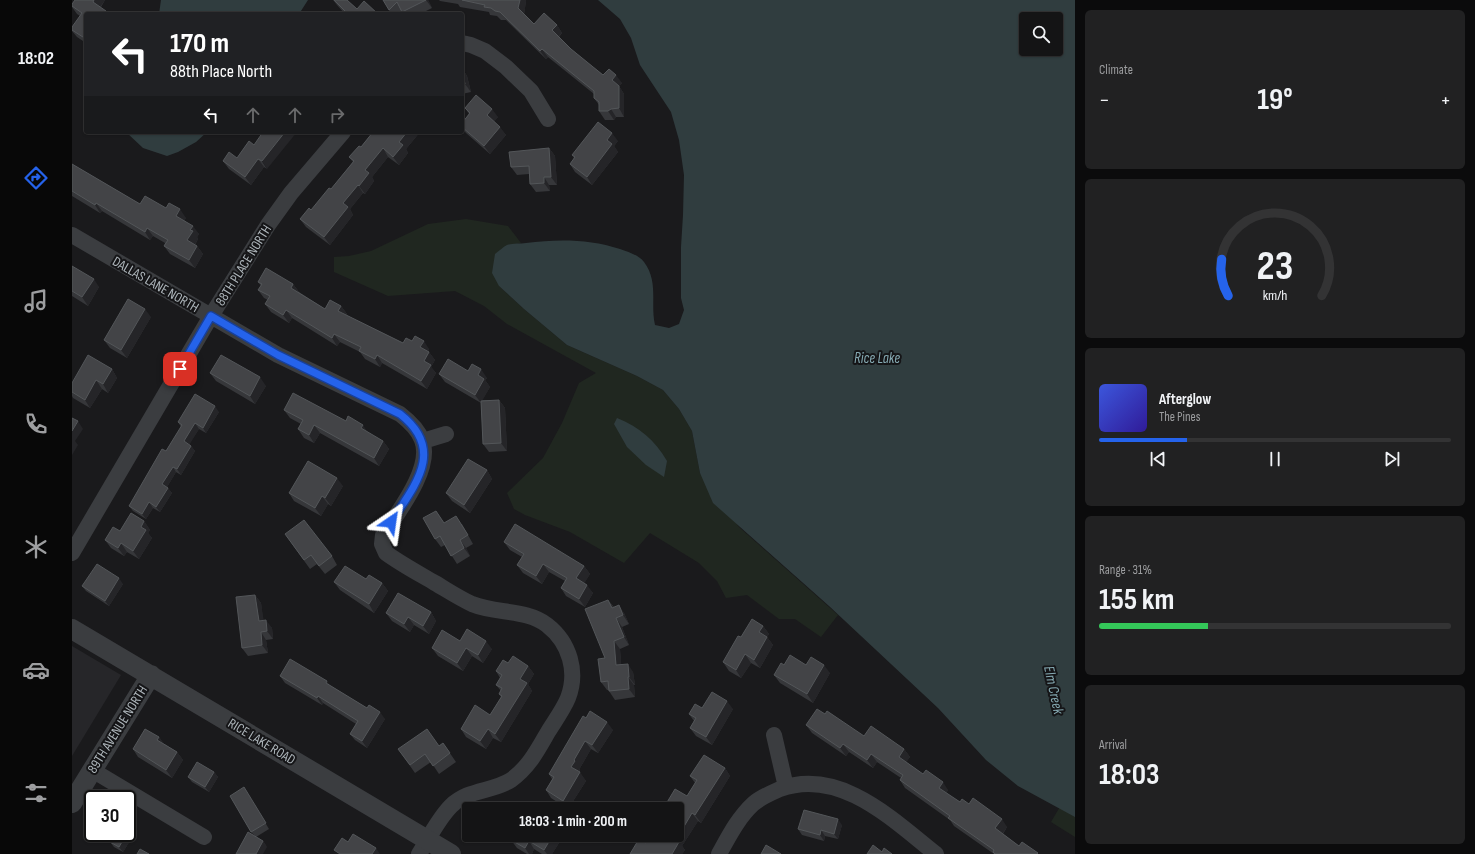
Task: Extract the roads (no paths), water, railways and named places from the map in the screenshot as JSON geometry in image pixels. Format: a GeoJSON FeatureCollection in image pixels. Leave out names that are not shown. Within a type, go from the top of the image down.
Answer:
{"type":"FeatureCollection","features":[{"type":"Feature","properties":{"kind":"street"},"geometry":{"type":"LineString","coordinates":[[464,43],[485,51],[506,67],[531,91],[548,119]]}},
{"type":"Feature","properties":{"kind":"street","name":"88TH PLACE NORTH"},"geometry":{"type":"LineString","coordinates":[[72,553],[211,316],[268,225],[291,193],[341,134]]}},
{"type":"Feature","properties":{"kind":"street","name":"DALLAS LANE NORTH"},"geometry":{"type":"LineString","coordinates":[[72,235],[278,355],[400,414],[411,423],[423,441]]}},
{"type":"Feature","properties":{"kind":"street"},"geometry":{"type":"LineString","coordinates":[[423,847],[451,806],[463,796],[494,788],[509,781],[524,770],[567,700],[572,686],[573,672],[570,656],[564,645],[547,624],[517,613],[491,610],[472,604],[386,553],[382,544],[383,535],[420,475],[422,467],[423,441],[446,434]]}},
{"type":"Feature","properties":{"kind":"street","name":"RICE LAKE ROAD"},"geometry":{"type":"LineString","coordinates":[[72,628],[150,675],[423,847],[451,854]]}},
{"type":"Feature","properties":{"kind":"street","name":"89TH AVENUE NORTH"},"geometry":{"type":"LineString","coordinates":[[72,803],[150,675]]}},
{"type":"Feature","properties":{"kind":"street"},"geometry":{"type":"LineString","coordinates":[[774,735],[786,787]]}},
{"type":"Feature","properties":{"kind":"street"},"geometry":{"type":"LineString","coordinates":[[92,770],[204,836]]}},
{"type":"Feature","properties":{"kind":"street"},"geometry":{"type":"LineString","coordinates":[[719,854],[743,815],[755,802],[770,793],[786,787],[819,784],[840,789],[862,799],[881,811],[936,854]]}},
{"type":"Feature","properties":{"kind":"water"},"geometry":{"type":"Polygon","coordinates":[[[161,0],[308,0],[300,12],[159,12],[161,0]]]}},
{"type":"Feature","properties":{"kind":"water","name":"Rice Lake"},"geometry":{"type":"Polygon","coordinates":[[[598,0],[1075,0],[1075,817],[1018,786],[986,760],[938,708],[829,606],[713,503],[700,473],[692,431],[679,409],[663,390],[637,376],[567,345],[499,286],[492,273],[495,254],[507,245],[562,241],[597,243],[620,249],[642,260],[649,270],[653,285],[655,325],[669,328],[679,324],[684,310],[681,298],[681,247],[684,175],[679,140],[671,112],[640,65],[631,38],[620,19],[598,0]]]}},
{"type":"Feature","properties":{"kind":"water"},"geometry":{"type":"Polygon","coordinates":[[[128,134],[205,134],[196,142],[167,156],[143,148],[128,134]]]}},
{"type":"Feature","properties":{"kind":"water"},"geometry":{"type":"Polygon","coordinates":[[[617,418],[646,435],[662,453],[667,461],[664,477],[646,465],[627,447],[614,424],[617,418]]]}},
{"type":"Feature","properties":{"kind":"water label","name":"Elm Creek"},"geometry":{"type":"Point","coordinates":[1054,690]}}]}
